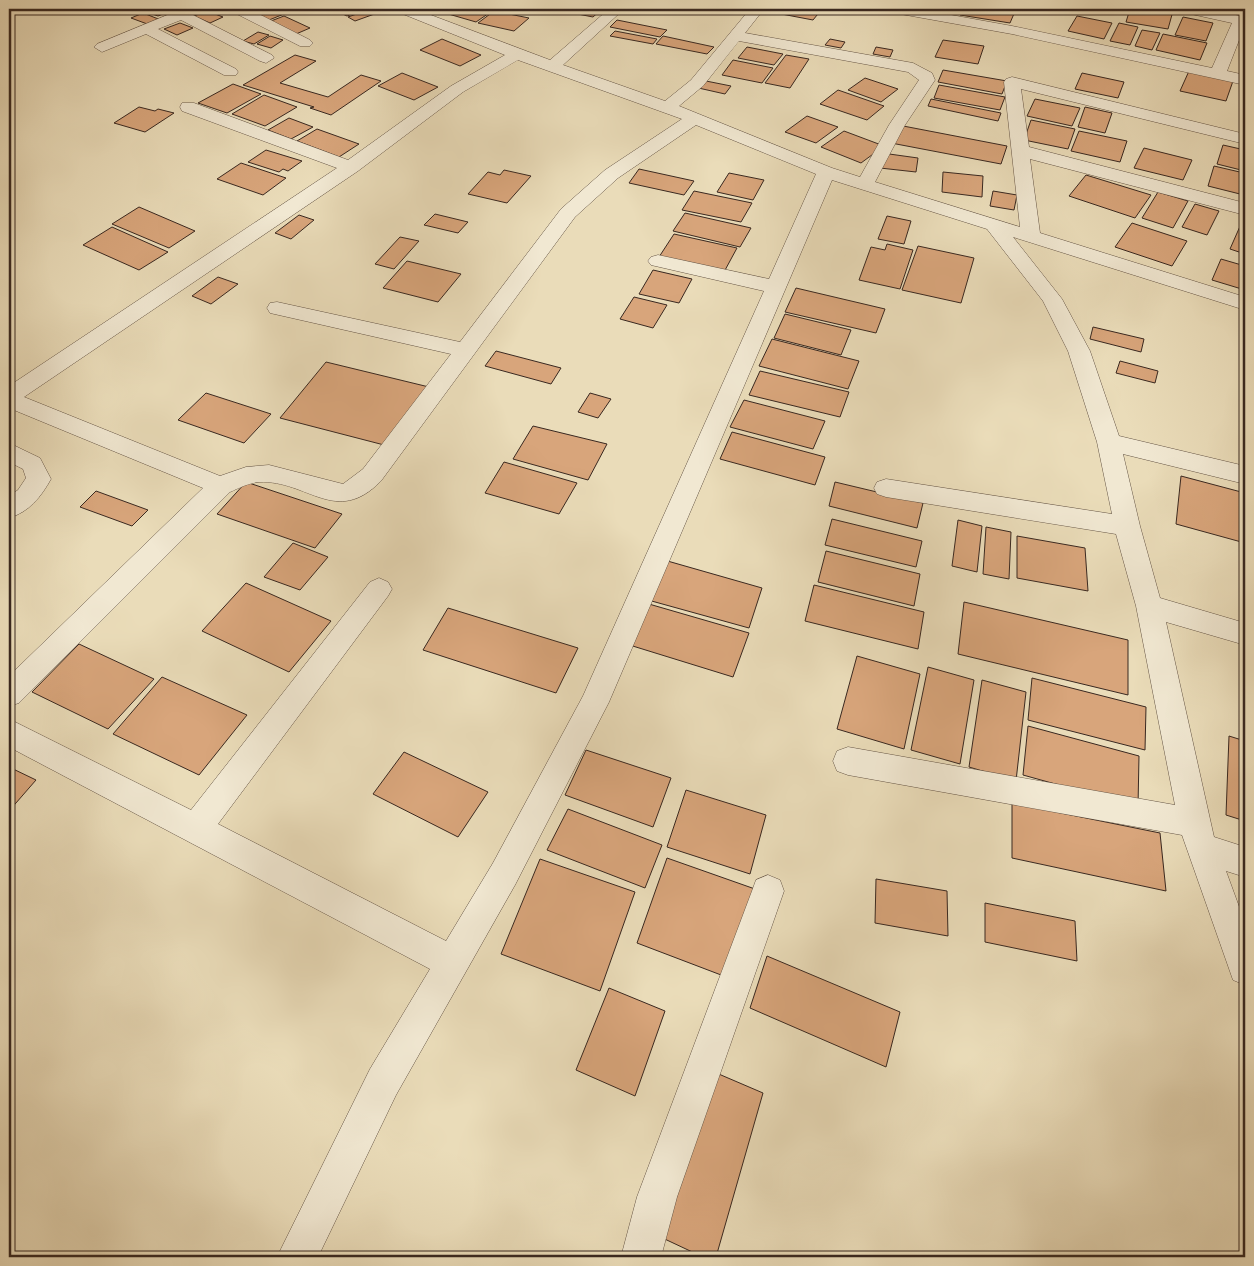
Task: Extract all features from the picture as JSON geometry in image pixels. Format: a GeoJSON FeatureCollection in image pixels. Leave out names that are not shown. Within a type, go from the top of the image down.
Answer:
{"type":"FeatureCollection","features":[{"type":"Feature","properties":{"kind":"highway"},"geometry":{"type":"LineString","coordinates":[[9,11],[16,9]]}},
{"type":"Feature","properties":{"kind":"street"},"geometry":{"type":"LineString","coordinates":[[238,9],[305,43]]}},
{"type":"Feature","properties":{"kind":"street"},"geometry":{"type":"LineString","coordinates":[[552,67],[617,9]]}},
{"type":"Feature","properties":{"kind":"street"},"geometry":{"type":"LineString","coordinates":[[666,107],[697,83],[757,9]]}},
{"type":"Feature","properties":{"kind":"street"},"geometry":{"type":"LineString","coordinates":[[895,9],[1012,30],[1245,80]]}},
{"type":"Feature","properties":{"kind":"street"},"geometry":{"type":"LineString","coordinates":[[1187,9],[1242,20],[1218,74]]}},
{"type":"Feature","properties":{"kind":"street"},"geometry":{"type":"LineString","coordinates":[[411,10],[517,54],[666,107],[826,172],[1031,235],[1245,304]]}},
{"type":"Feature","properties":{"kind":"street"},"geometry":{"type":"LineString","coordinates":[[102,47],[187,11],[266,58]]}},
{"type":"Feature","properties":{"kind":"street"},"geometry":{"type":"LineString","coordinates":[[148,29],[230,72]]}},
{"type":"Feature","properties":{"kind":"street"},"geometry":{"type":"LineString","coordinates":[[737,36],[913,68],[926,76],[927,80],[897,125],[864,184]]}},
{"type":"Feature","properties":{"kind":"street"},"geometry":{"type":"LineString","coordinates":[[9,397],[352,167],[457,89],[517,54]]}},
{"type":"Feature","properties":{"kind":"street"},"geometry":{"type":"LineString","coordinates":[[1031,235],[1012,82],[1245,139]]}},
{"type":"Feature","properties":{"kind":"street"},"geometry":{"type":"LineString","coordinates":[[188,107],[352,167]]}},
{"type":"Feature","properties":{"kind":"street"},"geometry":{"type":"LineString","coordinates":[[9,694],[221,486],[237,477],[254,472],[282,476],[334,493],[348,493],[362,485],[372,475],[467,351],[568,213],[590,190],[617,169],[694,119]]}},
{"type":"Feature","properties":{"kind":"street"},"geometry":{"type":"LineString","coordinates":[[1022,151],[1245,209]]}},
{"type":"Feature","properties":{"kind":"street"},"geometry":{"type":"LineString","coordinates":[[297,1257],[383,1082],[504,874],[594,702],[826,172]]}},
{"type":"Feature","properties":{"kind":"street"},"geometry":{"type":"LineString","coordinates":[[992,223],[1052,299],[1079,351],[1109,442],[1127,526],[1148,606],[1198,836],[1245,968]]}},
{"type":"Feature","properties":{"kind":"street"},"geometry":{"type":"LineString","coordinates":[[658,261],[776,287]]}},
{"type":"Feature","properties":{"kind":"street"},"geometry":{"type":"LineString","coordinates":[[277,308],[467,351]]}},
{"type":"Feature","properties":{"kind":"street"},"geometry":{"type":"LineString","coordinates":[[9,397],[221,486]]}},
{"type":"Feature","properties":{"kind":"street"},"geometry":{"type":"LineString","coordinates":[[1109,442],[1245,475]]}},
{"type":"Feature","properties":{"kind":"street"},"geometry":{"type":"LineString","coordinates":[[9,451],[32,464],[39,479],[27,496],[9,509]]}},
{"type":"Feature","properties":{"kind":"street"},"geometry":{"type":"LineString","coordinates":[[886,488],[1127,526]]}},
{"type":"Feature","properties":{"kind":"street"},"geometry":{"type":"LineString","coordinates":[[196,829],[379,589]]}},
{"type":"Feature","properties":{"kind":"street"},"geometry":{"type":"LineString","coordinates":[[1148,606],[1245,634]]}},
{"type":"Feature","properties":{"kind":"street"},"geometry":{"type":"LineString","coordinates":[[9,732],[452,962]]}},
{"type":"Feature","properties":{"kind":"street"},"geometry":{"type":"LineString","coordinates":[[848,761],[1198,836],[1245,862]]}},
{"type":"Feature","properties":{"kind":"street"},"geometry":{"type":"LineString","coordinates":[[640,1257],[657,1196],[768,891]]}},
{"type":"Feature","properties":{"kind":"building"},"geometry":{"type":"Polygon","coordinates":[[[153,9],[171,11],[158,16],[146,12],[153,9]]]}},
{"type":"Feature","properties":{"kind":"building"},"geometry":{"type":"Polygon","coordinates":[[[272,9],[284,14],[269,20],[250,10],[272,9]]]}},
{"type":"Feature","properties":{"kind":"building"},"geometry":{"type":"Polygon","coordinates":[[[367,9],[347,16],[334,10],[367,9]]]}},
{"type":"Feature","properties":{"kind":"building"},"geometry":{"type":"Polygon","coordinates":[[[371,9],[380,12],[355,21],[348,17],[371,9]]]}},
{"type":"Feature","properties":{"kind":"building"},"geometry":{"type":"Polygon","coordinates":[[[452,9],[495,9],[476,22],[445,13],[452,9]]]}},
{"type":"Feature","properties":{"kind":"building"},"geometry":{"type":"Polygon","coordinates":[[[552,9],[602,9],[593,17],[552,9]]]}},
{"type":"Feature","properties":{"kind":"building"},"geometry":{"type":"Polygon","coordinates":[[[656,9],[689,9],[684,14],[656,9]]]}},
{"type":"Feature","properties":{"kind":"building"},"geometry":{"type":"Polygon","coordinates":[[[774,9],[822,9],[813,20],[771,12],[774,9]]]}},
{"type":"Feature","properties":{"kind":"building"},"geometry":{"type":"Polygon","coordinates":[[[963,9],[1016,9],[1010,23],[960,15],[963,9]]]}},
{"type":"Feature","properties":{"kind":"building"},"geometry":{"type":"Polygon","coordinates":[[[1130,9],[1173,11],[1168,29],[1126,22],[1130,9]]]}},
{"type":"Feature","properties":{"kind":"building"},"geometry":{"type":"Polygon","coordinates":[[[207,11],[223,17],[210,23],[194,16],[207,11]]]}},
{"type":"Feature","properties":{"kind":"building"},"geometry":{"type":"Polygon","coordinates":[[[494,11],[529,18],[514,31],[478,23],[494,11]]]}},
{"type":"Feature","properties":{"kind":"building"},"geometry":{"type":"Polygon","coordinates":[[[143,13],[161,20],[150,25],[131,18],[143,13]]]}},
{"type":"Feature","properties":{"kind":"building"},"geometry":{"type":"Polygon","coordinates":[[[284,16],[310,28],[296,34],[271,21],[284,16]]]}},
{"type":"Feature","properties":{"kind":"building"},"geometry":{"type":"Polygon","coordinates":[[[1077,16],[1112,23],[1104,39],[1068,31],[1077,16]]]}},
{"type":"Feature","properties":{"kind":"building"},"geometry":{"type":"Polygon","coordinates":[[[1183,17],[1213,23],[1206,41],[1175,35],[1183,17]]]}},
{"type":"Feature","properties":{"kind":"building"},"geometry":{"type":"Polygon","coordinates":[[[617,20],[667,30],[660,37],[610,27],[617,20]]]}},
{"type":"Feature","properties":{"kind":"building"},"geometry":{"type":"Polygon","coordinates":[[[180,23],[193,28],[177,35],[164,29],[180,23]]]}},
{"type":"Feature","properties":{"kind":"building"},"geometry":{"type":"Polygon","coordinates":[[[1119,23],[1138,27],[1130,45],[1110,41],[1119,23]]]}},
{"type":"Feature","properties":{"kind":"building"},"geometry":{"type":"Polygon","coordinates":[[[1142,30],[1160,33],[1152,50],[1135,46],[1142,30]]]}},
{"type":"Feature","properties":{"kind":"building"},"geometry":{"type":"Polygon","coordinates":[[[615,31],[657,39],[653,44],[610,36],[615,31]]]}},
{"type":"Feature","properties":{"kind":"building"},"geometry":{"type":"Polygon","coordinates":[[[258,32],[269,35],[254,44],[243,41],[258,32]]]}},
{"type":"Feature","properties":{"kind":"building"},"geometry":{"type":"Polygon","coordinates":[[[1163,34],[1207,43],[1200,60],[1156,50],[1163,34]]]}},
{"type":"Feature","properties":{"kind":"building"},"geometry":{"type":"Polygon","coordinates":[[[270,36],[283,40],[271,48],[257,44],[270,36]]]}},
{"type":"Feature","properties":{"kind":"building"},"geometry":{"type":"Polygon","coordinates":[[[663,36],[714,47],[707,54],[656,44],[663,36]]]}},
{"type":"Feature","properties":{"kind":"building"},"geometry":{"type":"Polygon","coordinates":[[[442,39],[481,55],[460,66],[420,50],[442,39]]]}},
{"type":"Feature","properties":{"kind":"building"},"geometry":{"type":"Polygon","coordinates":[[[830,39],[845,42],[841,48],[825,45],[830,39]]]}},
{"type":"Feature","properties":{"kind":"building"},"geometry":{"type":"Polygon","coordinates":[[[943,40],[984,46],[978,64],[935,57],[943,40]]]}},
{"type":"Feature","properties":{"kind":"building"},"geometry":{"type":"Polygon","coordinates":[[[747,47],[783,54],[774,65],[738,58],[747,47]]]}},
{"type":"Feature","properties":{"kind":"building"},"geometry":{"type":"Polygon","coordinates":[[[876,47],[893,50],[890,57],[873,54],[876,47]]]}},
{"type":"Feature","properties":{"kind":"building"},"geometry":{"type":"Polygon","coordinates":[[[295,55],[316,61],[280,83],[328,97],[361,75],[381,81],[331,115],[310,108],[314,107],[243,85],[295,55]]]}},
{"type":"Feature","properties":{"kind":"building"},"geometry":{"type":"Polygon","coordinates":[[[786,55],[809,59],[790,88],[765,83],[786,55]]]}},
{"type":"Feature","properties":{"kind":"building"},"geometry":{"type":"Polygon","coordinates":[[[733,60],[773,68],[762,83],[722,75],[733,60]]]}},
{"type":"Feature","properties":{"kind":"building"},"geometry":{"type":"Polygon","coordinates":[[[943,70],[1007,81],[1002,94],[938,82],[943,70]]]}},
{"type":"Feature","properties":{"kind":"building"},"geometry":{"type":"Polygon","coordinates":[[[1189,71],[1233,81],[1226,101],[1180,91],[1189,71]]]}},
{"type":"Feature","properties":{"kind":"building"},"geometry":{"type":"Polygon","coordinates":[[[402,73],[438,87],[414,100],[378,86],[402,73]]]}},
{"type":"Feature","properties":{"kind":"building"},"geometry":{"type":"Polygon","coordinates":[[[1082,73],[1124,82],[1118,98],[1075,89],[1082,73]]]}},
{"type":"Feature","properties":{"kind":"building"},"geometry":{"type":"Polygon","coordinates":[[[865,78],[898,89],[881,102],[848,90],[865,78]]]}},
{"type":"Feature","properties":{"kind":"building"},"geometry":{"type":"Polygon","coordinates":[[[701,80],[731,86],[725,94],[694,87],[701,80]]]}},
{"type":"Feature","properties":{"kind":"building"},"geometry":{"type":"Polygon","coordinates":[[[233,84],[261,94],[227,113],[198,103],[233,84]]]}},
{"type":"Feature","properties":{"kind":"building"},"geometry":{"type":"Polygon","coordinates":[[[939,85],[1005,97],[1000,110],[934,98],[939,85]]]}},
{"type":"Feature","properties":{"kind":"building"},"geometry":{"type":"Polygon","coordinates":[[[838,90],[884,106],[867,120],[820,104],[838,90]]]}},
{"type":"Feature","properties":{"kind":"building"},"geometry":{"type":"Polygon","coordinates":[[[264,95],[297,107],[265,126],[232,114],[264,95]]]}},
{"type":"Feature","properties":{"kind":"building"},"geometry":{"type":"Polygon","coordinates":[[[931,99],[1001,113],[998,121],[928,106],[931,99]]]}},
{"type":"Feature","properties":{"kind":"building"},"geometry":{"type":"Polygon","coordinates":[[[1035,99],[1080,108],[1072,126],[1027,116],[1035,99]]]}},
{"type":"Feature","properties":{"kind":"building"},"geometry":{"type":"Polygon","coordinates":[[[139,107],[174,113],[145,132],[114,123],[139,107]]]}},
{"type":"Feature","properties":{"kind":"building"},"geometry":{"type":"Polygon","coordinates":[[[1085,107],[1112,113],[1105,133],[1078,127],[1085,107]]]}},
{"type":"Feature","properties":{"kind":"building"},"geometry":{"type":"Polygon","coordinates":[[[807,116],[838,127],[816,143],[785,132],[807,116]]]}},
{"type":"Feature","properties":{"kind":"building"},"geometry":{"type":"Polygon","coordinates":[[[289,118],[313,127],[291,139],[268,130],[289,118]]]}},
{"type":"Feature","properties":{"kind":"building"},"geometry":{"type":"Polygon","coordinates":[[[1031,120],[1075,129],[1068,149],[1024,140],[1031,120]]]}},
{"type":"Feature","properties":{"kind":"building"},"geometry":{"type":"Polygon","coordinates":[[[898,125],[1007,146],[1001,164],[891,143],[898,125]]]}},
{"type":"Feature","properties":{"kind":"building"},"geometry":{"type":"Polygon","coordinates":[[[317,129],[359,144],[339,157],[297,141],[317,129]]]}},
{"type":"Feature","properties":{"kind":"building"},"geometry":{"type":"Polygon","coordinates":[[[844,131],[884,146],[861,163],[821,147],[844,131]]]}},
{"type":"Feature","properties":{"kind":"building"},"geometry":{"type":"Polygon","coordinates":[[[1079,131],[1127,141],[1120,162],[1071,151],[1079,131]]]}},
{"type":"Feature","properties":{"kind":"building"},"geometry":{"type":"Polygon","coordinates":[[[1223,145],[1245,150],[1245,171],[1217,164],[1223,145]]]}},
{"type":"Feature","properties":{"kind":"building"},"geometry":{"type":"Polygon","coordinates":[[[1144,148],[1192,160],[1183,180],[1134,168],[1144,148]]]}},
{"type":"Feature","properties":{"kind":"building"},"geometry":{"type":"Polygon","coordinates":[[[266,150],[302,161],[288,171],[283,169],[279,172],[248,162],[266,150]]]}},
{"type":"Feature","properties":{"kind":"building"},"geometry":{"type":"Polygon","coordinates":[[[882,153],[918,158],[916,172],[880,168],[882,153]]]}},
{"type":"Feature","properties":{"kind":"building"},"geometry":{"type":"Polygon","coordinates":[[[241,163],[286,178],[263,195],[217,179],[241,163]]]}},
{"type":"Feature","properties":{"kind":"building"},"geometry":{"type":"Polygon","coordinates":[[[1214,166],[1244,173],[1240,194],[1208,186],[1214,166]]]}},
{"type":"Feature","properties":{"kind":"building"},"geometry":{"type":"Polygon","coordinates":[[[639,169],[694,181],[684,195],[629,183],[639,169]]]}},
{"type":"Feature","properties":{"kind":"building"},"geometry":{"type":"Polygon","coordinates":[[[504,170],[531,176],[507,203],[468,194],[488,172],[500,175],[504,170]]]}},
{"type":"Feature","properties":{"kind":"building"},"geometry":{"type":"Polygon","coordinates":[[[943,172],[983,176],[982,197],[942,192],[943,172]]]}},
{"type":"Feature","properties":{"kind":"building"},"geometry":{"type":"Polygon","coordinates":[[[729,173],[764,180],[753,200],[717,192],[729,173]]]}},
{"type":"Feature","properties":{"kind":"building"},"geometry":{"type":"Polygon","coordinates":[[[1086,175],[1151,195],[1135,218],[1069,196],[1086,175]]]}},
{"type":"Feature","properties":{"kind":"building"},"geometry":{"type":"Polygon","coordinates":[[[694,191],[752,203],[741,222],[682,210],[694,191]]]}},
{"type":"Feature","properties":{"kind":"building"},"geometry":{"type":"Polygon","coordinates":[[[993,191],[1017,195],[1014,210],[990,206],[993,191]]]}},
{"type":"Feature","properties":{"kind":"building"},"geometry":{"type":"Polygon","coordinates":[[[1158,192],[1188,201],[1173,228],[1142,218],[1158,192]]]}},
{"type":"Feature","properties":{"kind":"building"},"geometry":{"type":"Polygon","coordinates":[[[1195,204],[1219,211],[1207,235],[1182,227],[1195,204]]]}},
{"type":"Feature","properties":{"kind":"building"},"geometry":{"type":"Polygon","coordinates":[[[139,207],[195,231],[169,248],[112,224],[139,207]]]}},
{"type":"Feature","properties":{"kind":"building"},"geometry":{"type":"Polygon","coordinates":[[[685,213],[751,228],[740,247],[673,231],[685,213]]]}},
{"type":"Feature","properties":{"kind":"building"},"geometry":{"type":"Polygon","coordinates":[[[435,214],[468,222],[458,233],[424,225],[435,214]]]}},
{"type":"Feature","properties":{"kind":"building"},"geometry":{"type":"Polygon","coordinates":[[[299,215],[314,220],[291,239],[275,233],[299,215]]]}},
{"type":"Feature","properties":{"kind":"building"},"geometry":{"type":"Polygon","coordinates":[[[887,216],[911,221],[904,244],[878,239],[887,216]]]}},
{"type":"Feature","properties":{"kind":"building"},"geometry":{"type":"Polygon","coordinates":[[[1132,223],[1187,241],[1172,266],[1115,247],[1132,223]]]}},
{"type":"Feature","properties":{"kind":"building"},"geometry":{"type":"Polygon","coordinates":[[[1241,224],[1245,225],[1245,254],[1230,249],[1241,224]]]}},
{"type":"Feature","properties":{"kind":"building"},"geometry":{"type":"Polygon","coordinates":[[[112,227],[168,252],[139,270],[83,245],[112,227]]]}},
{"type":"Feature","properties":{"kind":"building"},"geometry":{"type":"Polygon","coordinates":[[[674,234],[737,248],[724,272],[659,257],[674,234]]]}},
{"type":"Feature","properties":{"kind":"building"},"geometry":{"type":"Polygon","coordinates":[[[400,237],[419,241],[394,269],[375,264],[400,237]]]}},
{"type":"Feature","properties":{"kind":"building"},"geometry":{"type":"Polygon","coordinates":[[[887,244],[913,250],[900,289],[859,280],[871,247],[885,250],[887,244]]]}},
{"type":"Feature","properties":{"kind":"building"},"geometry":{"type":"Polygon","coordinates":[[[918,246],[974,258],[961,303],[902,290],[918,246]]]}},
{"type":"Feature","properties":{"kind":"building"},"geometry":{"type":"Polygon","coordinates":[[[1221,259],[1245,266],[1245,290],[1212,280],[1221,259]]]}},
{"type":"Feature","properties":{"kind":"building"},"geometry":{"type":"Polygon","coordinates":[[[407,261],[461,274],[438,302],[383,288],[407,261]]]}},
{"type":"Feature","properties":{"kind":"building"},"geometry":{"type":"Polygon","coordinates":[[[653,270],[692,279],[679,303],[639,294],[653,270]]]}},
{"type":"Feature","properties":{"kind":"building"},"geometry":{"type":"Polygon","coordinates":[[[218,277],[238,284],[211,304],[192,296],[218,277]]]}},
{"type":"Feature","properties":{"kind":"building"},"geometry":{"type":"Polygon","coordinates":[[[796,288],[885,309],[876,333],[785,312],[796,288]]]}},
{"type":"Feature","properties":{"kind":"building"},"geometry":{"type":"Polygon","coordinates":[[[634,297],[667,305],[653,328],[620,319],[634,297]]]}},
{"type":"Feature","properties":{"kind":"building"},"geometry":{"type":"Polygon","coordinates":[[[785,314],[851,330],[841,355],[774,338],[785,314]]]}},
{"type":"Feature","properties":{"kind":"building"},"geometry":{"type":"Polygon","coordinates":[[[1093,327],[1144,339],[1141,352],[1090,339],[1093,327]]]}},
{"type":"Feature","properties":{"kind":"building"},"geometry":{"type":"Polygon","coordinates":[[[772,339],[859,361],[848,389],[759,366],[772,339]]]}},
{"type":"Feature","properties":{"kind":"building"},"geometry":{"type":"Polygon","coordinates":[[[496,351],[561,368],[551,384],[485,366],[496,351]]]}},
{"type":"Feature","properties":{"kind":"building"},"geometry":{"type":"Polygon","coordinates":[[[1120,361],[1158,371],[1155,383],[1116,373],[1120,361]]]}},
{"type":"Feature","properties":{"kind":"building"},"geometry":{"type":"Polygon","coordinates":[[[326,362],[429,387],[388,446],[280,418],[326,362]]]}},
{"type":"Feature","properties":{"kind":"building"},"geometry":{"type":"Polygon","coordinates":[[[760,371],[849,392],[840,417],[749,395],[760,371]]]}},
{"type":"Feature","properties":{"kind":"building"},"geometry":{"type":"Polygon","coordinates":[[[206,393],[271,414],[244,443],[178,420],[206,393]]]}},
{"type":"Feature","properties":{"kind":"building"},"geometry":{"type":"Polygon","coordinates":[[[590,393],[611,399],[598,418],[578,412],[590,393]]]}},
{"type":"Feature","properties":{"kind":"building"},"geometry":{"type":"Polygon","coordinates":[[[744,400],[825,421],[813,449],[730,427],[744,400]]]}},
{"type":"Feature","properties":{"kind":"building"},"geometry":{"type":"Polygon","coordinates":[[[533,426],[607,444],[588,480],[513,459],[533,426]]]}},
{"type":"Feature","properties":{"kind":"building"},"geometry":{"type":"Polygon","coordinates":[[[732,432],[825,457],[815,485],[720,459],[732,432]]]}},
{"type":"Feature","properties":{"kind":"building"},"geometry":{"type":"Polygon","coordinates":[[[504,462],[577,483],[559,514],[485,493],[504,462]]]}},
{"type":"Feature","properties":{"kind":"building"},"geometry":{"type":"Polygon","coordinates":[[[1181,476],[1245,493],[1245,543],[1176,524],[1181,476]]]}},
{"type":"Feature","properties":{"kind":"building"},"geometry":{"type":"Polygon","coordinates":[[[246,482],[342,514],[315,548],[217,514],[246,482]]]}},
{"type":"Feature","properties":{"kind":"building"},"geometry":{"type":"Polygon","coordinates":[[[835,482],[923,503],[917,528],[829,506],[835,482]]]}},
{"type":"Feature","properties":{"kind":"building"},"geometry":{"type":"Polygon","coordinates":[[[96,491],[148,510],[132,526],[80,507],[96,491]]]}},
{"type":"Feature","properties":{"kind":"building"},"geometry":{"type":"Polygon","coordinates":[[[832,519],[922,541],[916,567],[825,545],[832,519]]]}},
{"type":"Feature","properties":{"kind":"building"},"geometry":{"type":"Polygon","coordinates":[[[958,520],[982,526],[977,572],[952,566],[958,520]]]}},
{"type":"Feature","properties":{"kind":"building"},"geometry":{"type":"Polygon","coordinates":[[[986,527],[1011,532],[1009,579],[983,574],[986,527]]]}},
{"type":"Feature","properties":{"kind":"building"},"geometry":{"type":"Polygon","coordinates":[[[1017,536],[1085,548],[1088,591],[1017,578],[1017,536]]]}},
{"type":"Feature","properties":{"kind":"building"},"geometry":{"type":"Polygon","coordinates":[[[293,543],[328,557],[300,590],[264,577],[293,543]]]}},
{"type":"Feature","properties":{"kind":"building"},"geometry":{"type":"Polygon","coordinates":[[[826,551],[920,574],[914,606],[818,582],[826,551]]]}},
{"type":"Feature","properties":{"kind":"building"},"geometry":{"type":"Polygon","coordinates":[[[664,560],[762,588],[749,628],[648,600],[664,560]]]}},
{"type":"Feature","properties":{"kind":"building"},"geometry":{"type":"Polygon","coordinates":[[[246,583],[331,621],[289,672],[202,631],[246,583]]]}},
{"type":"Feature","properties":{"kind":"building"},"geometry":{"type":"Polygon","coordinates":[[[814,585],[924,612],[918,649],[805,621],[814,585]]]}},
{"type":"Feature","properties":{"kind":"building"},"geometry":{"type":"Polygon","coordinates":[[[642,602],[749,633],[733,677],[623,643],[642,602]]]}},
{"type":"Feature","properties":{"kind":"building"},"geometry":{"type":"Polygon","coordinates":[[[964,602],[1128,640],[1128,695],[958,654],[964,602]]]}},
{"type":"Feature","properties":{"kind":"building"},"geometry":{"type":"Polygon","coordinates":[[[448,608],[578,648],[556,693],[423,650],[448,608]]]}},
{"type":"Feature","properties":{"kind":"building"},"geometry":{"type":"Polygon","coordinates":[[[79,644],[154,679],[108,729],[32,692],[79,644]]]}},
{"type":"Feature","properties":{"kind":"building"},"geometry":{"type":"Polygon","coordinates":[[[857,656],[920,674],[904,749],[837,729],[857,656]]]}},
{"type":"Feature","properties":{"kind":"building"},"geometry":{"type":"Polygon","coordinates":[[[928,667],[974,680],[960,764],[911,750],[928,667]]]}},
{"type":"Feature","properties":{"kind":"building"},"geometry":{"type":"Polygon","coordinates":[[[162,677],[247,715],[199,775],[113,734],[162,677]]]}},
{"type":"Feature","properties":{"kind":"building"},"geometry":{"type":"Polygon","coordinates":[[[1032,678],[1146,707],[1145,750],[1028,720],[1032,678]]]}},
{"type":"Feature","properties":{"kind":"building"},"geometry":{"type":"Polygon","coordinates":[[[982,680],[1026,692],[1016,781],[969,767],[982,680]]]}},
{"type":"Feature","properties":{"kind":"building"},"geometry":{"type":"Polygon","coordinates":[[[1028,726],[1139,756],[1138,807],[1023,775],[1028,726]]]}},
{"type":"Feature","properties":{"kind":"building"},"geometry":{"type":"Polygon","coordinates":[[[1229,736],[1245,741],[1245,821],[1226,815],[1229,736]]]}},
{"type":"Feature","properties":{"kind":"building"},"geometry":{"type":"Polygon","coordinates":[[[586,750],[671,778],[653,827],[565,795],[586,750]]]}},
{"type":"Feature","properties":{"kind":"building"},"geometry":{"type":"Polygon","coordinates":[[[404,752],[488,792],[458,837],[373,794],[404,752]]]}},
{"type":"Feature","properties":{"kind":"building"},"geometry":{"type":"Polygon","coordinates":[[[9,767],[36,780],[9,811],[9,767]]]}},
{"type":"Feature","properties":{"kind":"building"},"geometry":{"type":"Polygon","coordinates":[[[686,790],[766,815],[750,874],[667,847],[686,790]]]}},
{"type":"Feature","properties":{"kind":"building"},"geometry":{"type":"Polygon","coordinates":[[[1012,803],[1160,833],[1166,891],[1012,858],[1012,803]]]}},
{"type":"Feature","properties":{"kind":"building"},"geometry":{"type":"Polygon","coordinates":[[[568,809],[662,845],[645,888],[547,850],[568,809]]]}},
{"type":"Feature","properties":{"kind":"building"},"geometry":{"type":"Polygon","coordinates":[[[667,858],[755,889],[729,978],[637,943],[667,858]]]}},
{"type":"Feature","properties":{"kind":"building"},"geometry":{"type":"Polygon","coordinates":[[[540,859],[635,892],[600,991],[501,954],[540,859]]]}},
{"type":"Feature","properties":{"kind":"building"},"geometry":{"type":"Polygon","coordinates":[[[876,879],[947,891],[948,936],[875,923],[876,879]]]}},
{"type":"Feature","properties":{"kind":"building"},"geometry":{"type":"Polygon","coordinates":[[[985,903],[1075,921],[1077,961],[985,942],[985,903]]]}},
{"type":"Feature","properties":{"kind":"building"},"geometry":{"type":"Polygon","coordinates":[[[767,956],[900,1012],[886,1067],[750,1008],[767,956]]]}},
{"type":"Feature","properties":{"kind":"building"},"geometry":{"type":"Polygon","coordinates":[[[609,988],[665,1011],[635,1096],[576,1070],[609,988]]]}},
{"type":"Feature","properties":{"kind":"building"},"geometry":{"type":"Polygon","coordinates":[[[707,1069],[763,1093],[716,1257],[703,1257],[654,1234],[707,1069]]]}}]}
